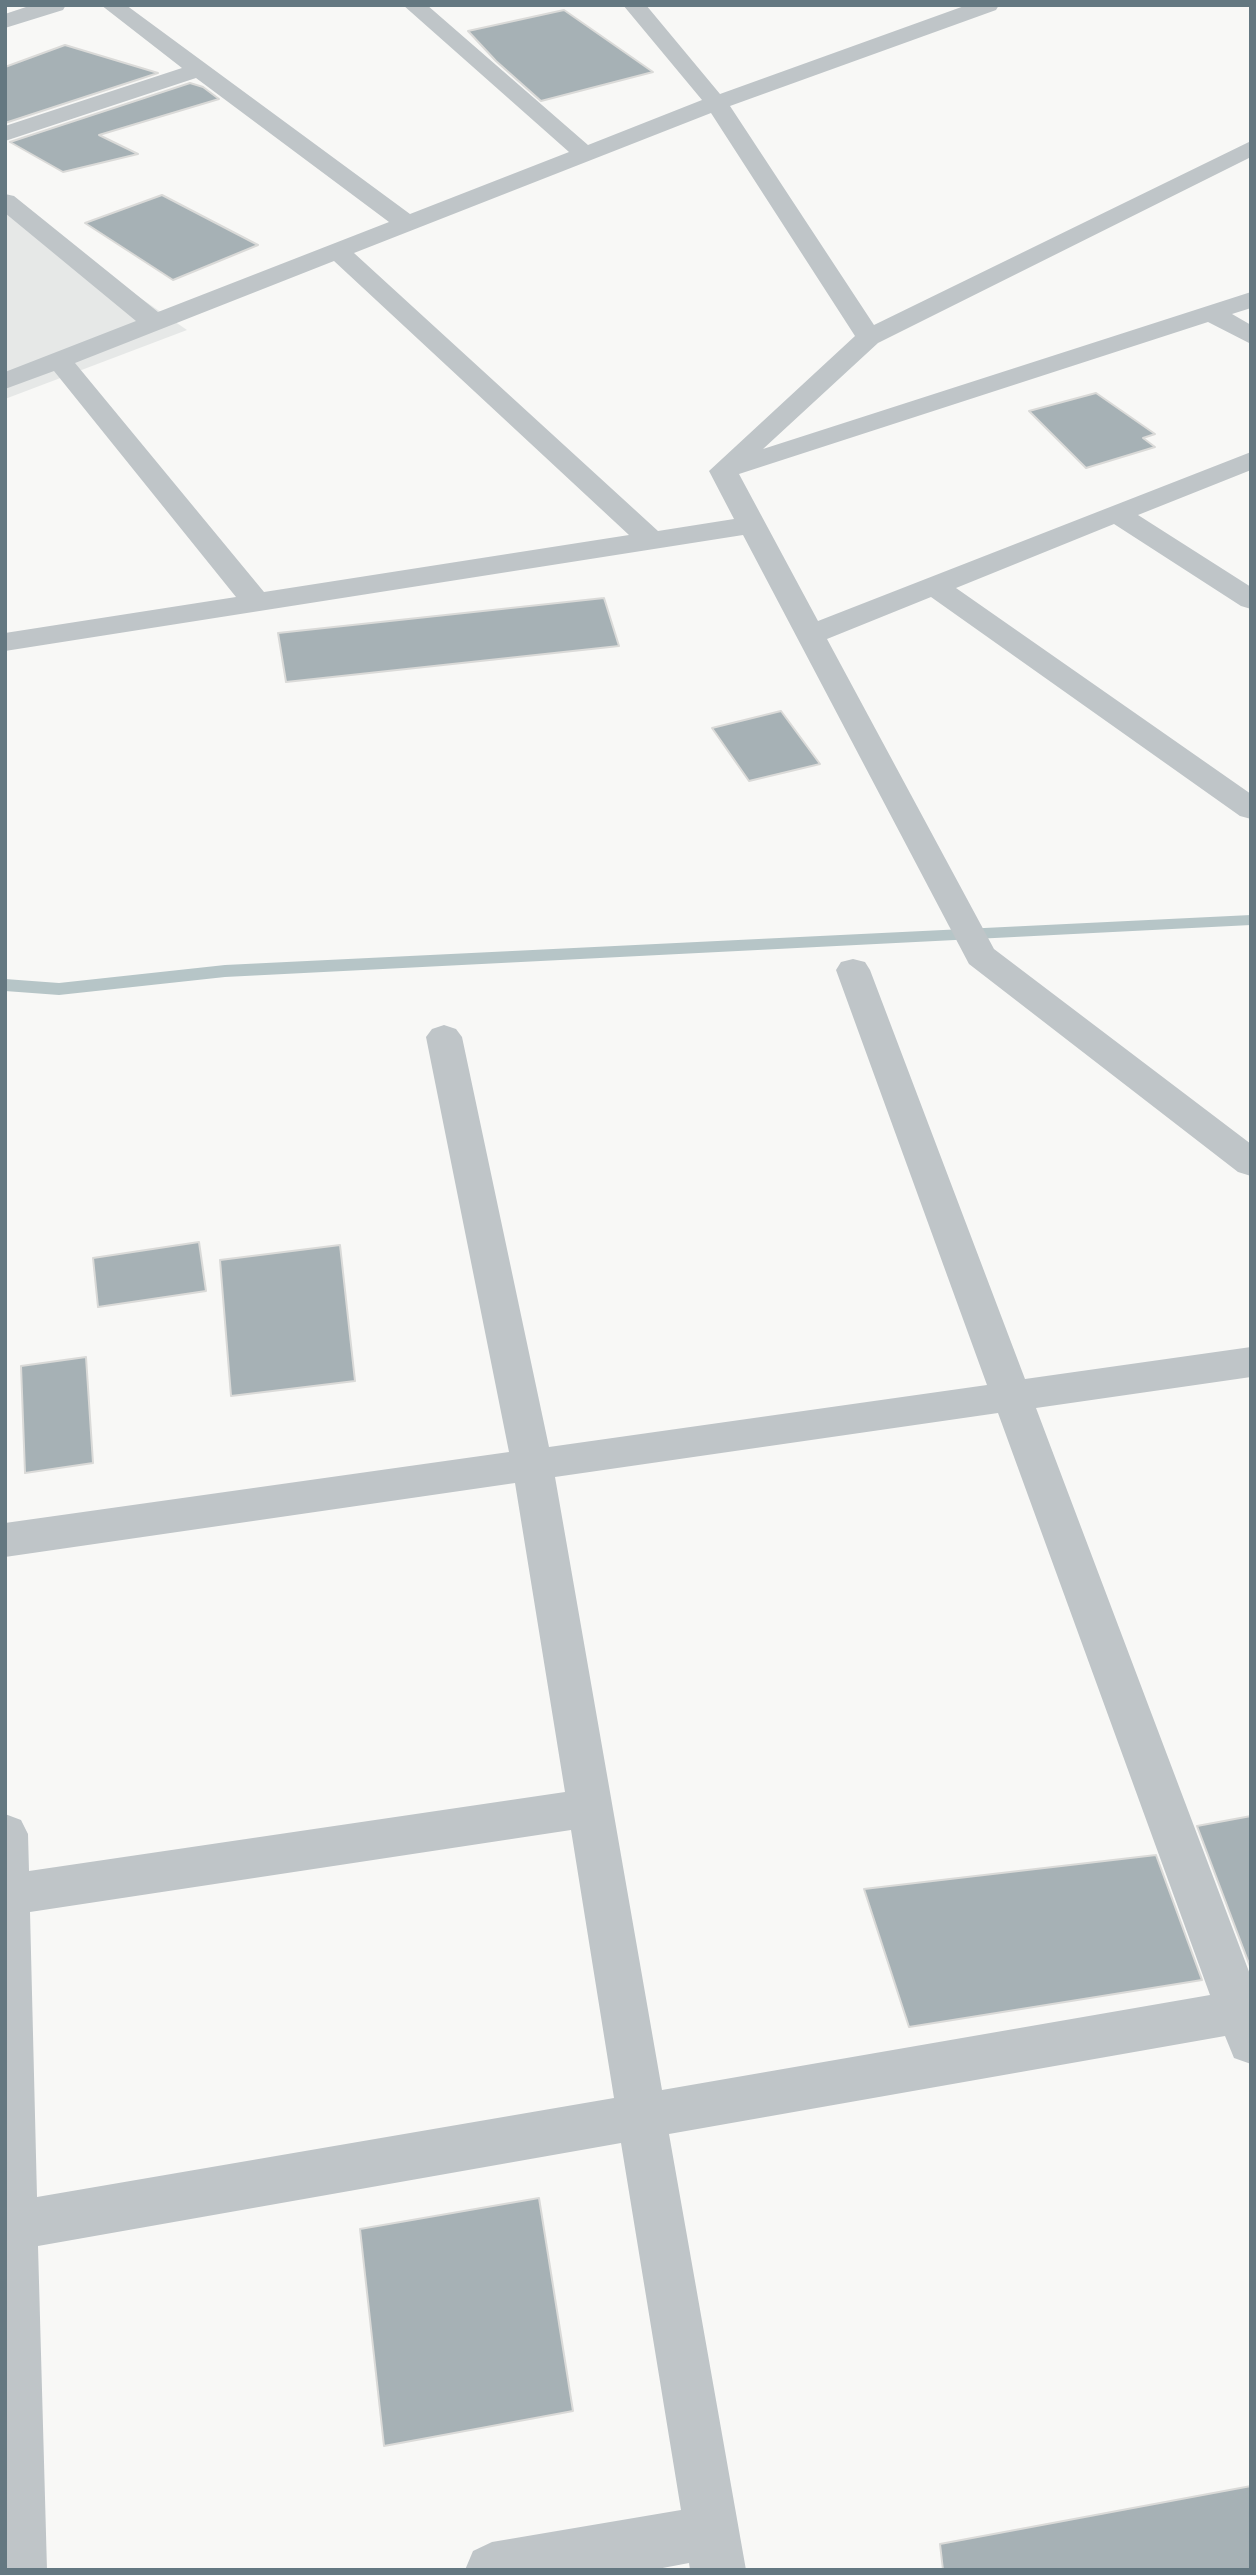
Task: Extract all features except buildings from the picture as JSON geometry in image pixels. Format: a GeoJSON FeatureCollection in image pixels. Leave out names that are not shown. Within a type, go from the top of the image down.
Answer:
{"type":"FeatureCollection","features":[{"type":"Feature","properties":{"kind":"street"},"geometry":{"type":"LineString","coordinates":[[5,21],[55,5]]}},
{"type":"Feature","properties":{"kind":"street"},"geometry":{"type":"LineString","coordinates":[[111,5],[407,224]]}},
{"type":"Feature","properties":{"kind":"street"},"geometry":{"type":"LineString","coordinates":[[414,5],[585,154]]}},
{"type":"Feature","properties":{"kind":"street"},"geometry":{"type":"LineString","coordinates":[[634,5],[716,103],[869,337]]}},
{"type":"Feature","properties":{"kind":"street"},"geometry":{"type":"LineString","coordinates":[[5,381],[716,103],[988,5]]}},
{"type":"Feature","properties":{"kind":"street"},"geometry":{"type":"LineString","coordinates":[[5,134],[199,70]]}},
{"type":"Feature","properties":{"kind":"street"},"geometry":{"type":"LineString","coordinates":[[723,471],[869,337],[1251,148]]}},
{"type":"Feature","properties":{"kind":"street"},"geometry":{"type":"LineString","coordinates":[[5,201],[155,323]]}},
{"type":"Feature","properties":{"kind":"street"},"geometry":{"type":"LineString","coordinates":[[337,251],[652,541]]}},
{"type":"Feature","properties":{"kind":"street"},"geometry":{"type":"LineString","coordinates":[[723,471],[1251,300]]}},
{"type":"Feature","properties":{"kind":"street"},"geometry":{"type":"LineString","coordinates":[[1211,313],[1251,336]]}},
{"type":"Feature","properties":{"kind":"street"},"geometry":{"type":"LineString","coordinates":[[59,360],[257,603]]}},
{"type":"Feature","properties":{"kind":"street"},"geometry":{"type":"LineString","coordinates":[[810,635],[1251,460]]}},
{"type":"Feature","properties":{"kind":"street"},"geometry":{"type":"LineString","coordinates":[[723,471],[981,956],[1251,1163]]}},
{"type":"Feature","properties":{"kind":"street"},"geometry":{"type":"LineString","coordinates":[[1117,514],[1251,600]]}},
{"type":"Feature","properties":{"kind":"street"},"geometry":{"type":"LineString","coordinates":[[5,642],[751,525]]}},
{"type":"Feature","properties":{"kind":"street"},"geometry":{"type":"LineString","coordinates":[[934,586],[1251,809]]}},
{"type":"Feature","properties":{"kind":"street"},"geometry":{"type":"LineString","coordinates":[[8,2226],[642,2116],[1247,2021],[853,970]]}},
{"type":"Feature","properties":{"kind":"street"},"geometry":{"type":"LineString","coordinates":[[444,1037],[532,1464],[715,2551],[492,2570]]}},
{"type":"Feature","properties":{"kind":"street"},"geometry":{"type":"LineString","coordinates":[[5,1540],[1251,1362]]}},
{"type":"Feature","properties":{"kind":"street"},"geometry":{"type":"LineString","coordinates":[[6,1895],[590,1808]]}},
{"type":"Feature","properties":{"kind":"street"},"geometry":{"type":"LineString","coordinates":[[5,1834],[8,2226],[19,2570]]}},
{"type":"Feature","properties":{"kind":"shaded area"},"geometry":{"type":"Polygon","coordinates":[[[5,205],[187,330],[5,399],[5,205]]]}},
{"type":"Feature","properties":{"kind":"waterway"},"geometry":{"type":"LineString","coordinates":[[5,985],[59,989],[225,971],[1251,920]]}}]}
